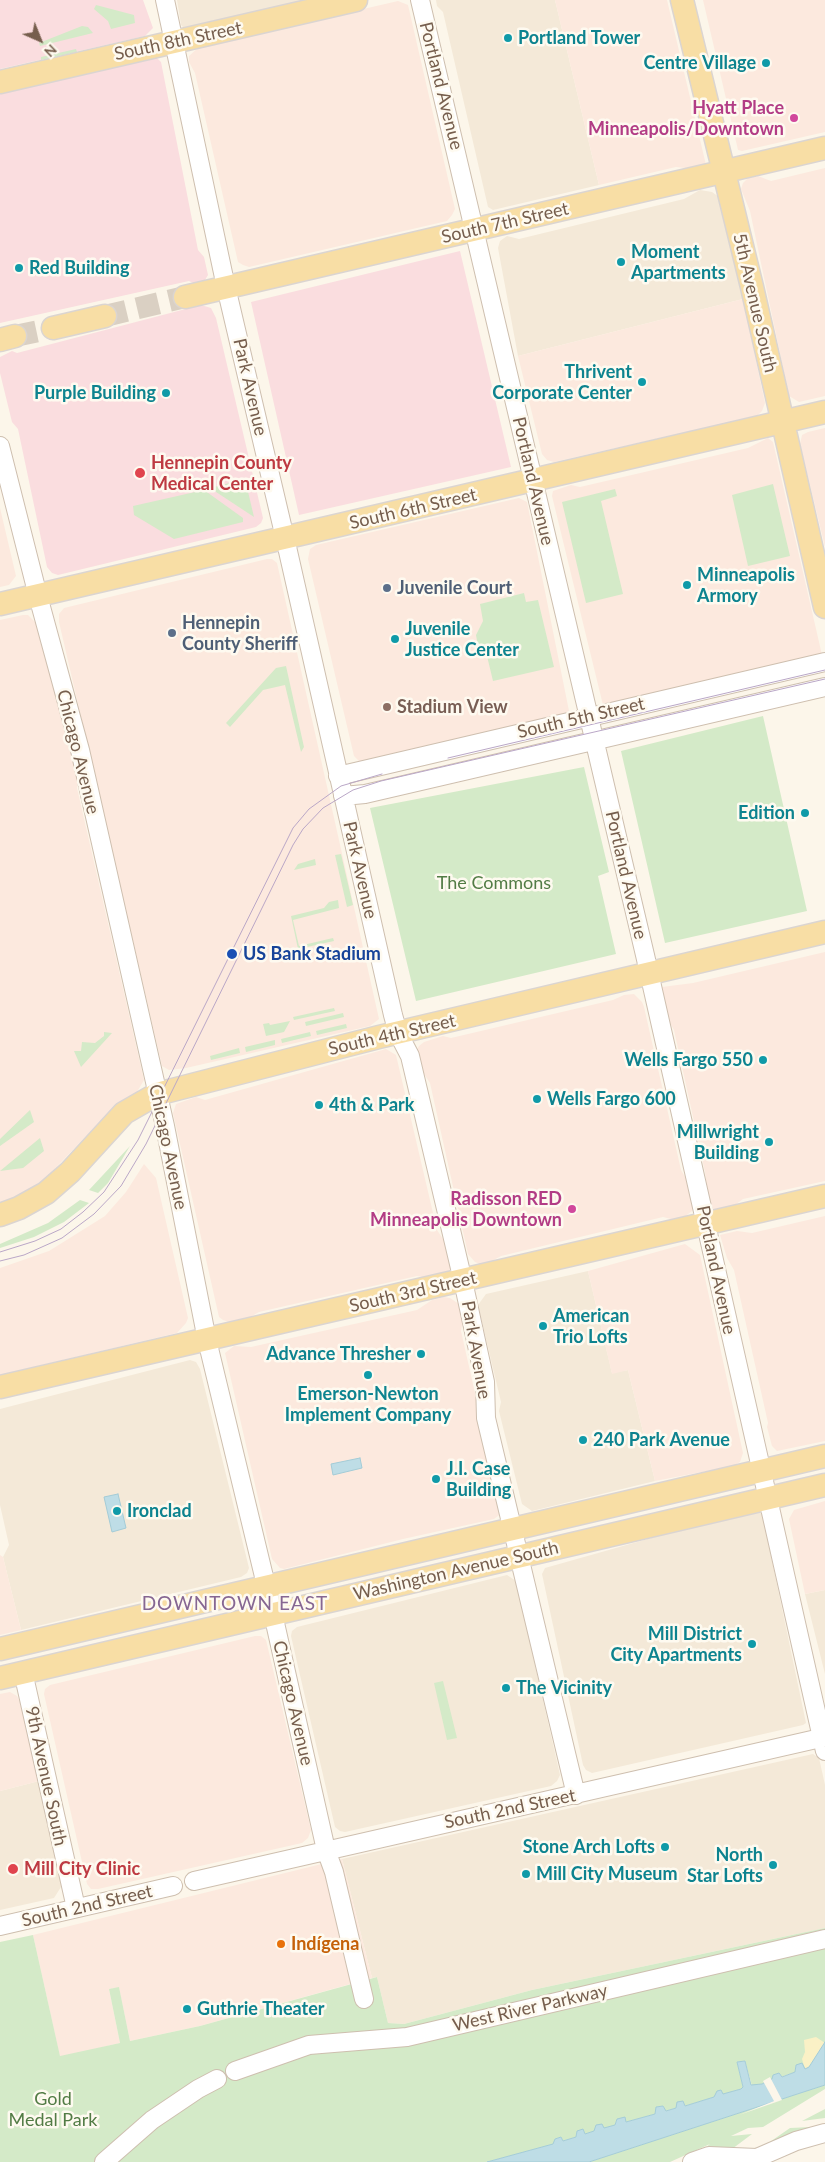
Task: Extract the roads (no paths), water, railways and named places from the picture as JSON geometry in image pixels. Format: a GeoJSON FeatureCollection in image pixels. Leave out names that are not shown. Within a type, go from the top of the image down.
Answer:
{"type":"FeatureCollection","features":[{"type":"Feature","properties":{"kind":"main road","name":"South 8th Street"},"geometry":{"type":"LineString","coordinates":[[0,82],[356,0]]}},
{"type":"Feature","properties":{"kind":"main road","name":"5th Avenue South"},"geometry":{"type":"LineString","coordinates":[[682,0],[752,287],[781,422],[825,607]]}},
{"type":"Feature","properties":{"kind":"main road","name":"South 7th Street"},"geometry":{"type":"LineString","coordinates":[[185,297],[476,231],[825,148]]}},
{"type":"Feature","properties":{"kind":"main road"},"geometry":{"type":"LineString","coordinates":[[53,328],[105,316]]}},
{"type":"Feature","properties":{"kind":"main road","name":"South 6th Street"},"geometry":{"type":"LineString","coordinates":[[0,604],[825,412]]}},
{"type":"Feature","properties":{"kind":"main road","name":"South 4th Street"},"geometry":{"type":"LineString","coordinates":[[0,1215],[19,1208],[46,1192],[70,1172],[124,1113],[157,1094],[398,1033],[825,932]]}},
{"type":"Feature","properties":{"kind":"main road","name":"South 3rd Street"},"geometry":{"type":"LineString","coordinates":[[0,1387],[825,1196]]}},
{"type":"Feature","properties":{"kind":"main road","name":"Washington Avenue South"},"geometry":{"type":"LineString","coordinates":[[0,1649],[825,1456]]}},
{"type":"Feature","properties":{"kind":"main road","name":"Washington Avenue South"},"geometry":{"type":"LineString","coordinates":[[0,1678],[769,1499],[825,1484]]}},
{"type":"Feature","properties":{"kind":"street","name":"Park Avenue"},"geometry":{"type":"LineString","coordinates":[[165,0],[226,287],[398,1033],[410,1056],[463,1281],[485,1382],[486,1418],[576,1795]]}},
{"type":"Feature","properties":{"kind":"street","name":"Portland Avenue"},"geometry":{"type":"LineString","coordinates":[[420,0],[476,231],[707,1224],[744,1401],[763,1471],[824,1742]]}},
{"type":"Feature","properties":{"kind":"street","name":"Chicago Avenue"},"geometry":{"type":"LineString","coordinates":[[0,446],[80,750],[165,1126],[208,1340],[273,1614],[326,1850],[334,1872],[364,1999]]}},
{"type":"Feature","properties":{"kind":"street","name":"South 5th Street"},"geometry":{"type":"LineString","coordinates":[[338,776],[825,662]]}},
{"type":"Feature","properties":{"kind":"street","name":"South 5th Street"},"geometry":{"type":"LineString","coordinates":[[343,796],[365,794],[595,742],[825,687]]}},
{"type":"Feature","properties":{"kind":"street","name":"9th Avenue South"},"geometry":{"type":"LineString","coordinates":[[23,1672],[76,1908]]}},
{"type":"Feature","properties":{"kind":"street","name":"South 2nd Street"},"geometry":{"type":"LineString","coordinates":[[194,1881],[326,1850],[824,1742]]}},
{"type":"Feature","properties":{"kind":"street","name":"South 2nd Street"},"geometry":{"type":"LineString","coordinates":[[0,1926],[173,1886]]}},
{"type":"Feature","properties":{"kind":"street","name":"West River Parkway"},"geometry":{"type":"LineString","coordinates":[[235,2071],[286,2051],[309,2045],[407,2036],[825,1939]]}},
{"type":"Feature","properties":{"kind":"street"},"geometry":{"type":"LineString","coordinates":[[104,2162],[152,2120],[198,2088],[217,2079]]}},
{"type":"Feature","properties":{"kind":"street"},"geometry":{"type":"LineString","coordinates":[[692,2162],[709,2156],[757,2158],[796,2142],[825,2133]]}},
{"type":"Feature","properties":{"kind":"water"},"geometry":{"type":"Polygon","coordinates":[[[360,1458],[362,1468],[333,1475],[331,1464],[360,1458]]]}},
{"type":"Feature","properties":{"kind":"water"},"geometry":{"type":"Polygon","coordinates":[[[118,1494],[126,1528],[112,1532],[104,1497],[118,1494]]]}},
{"type":"Feature","properties":{"kind":"water"},"geometry":{"type":"Polygon","coordinates":[[[825,2042],[825,2085],[589,2162],[487,2162],[553,2144],[555,2139],[561,2137],[563,2141],[576,2137],[577,2131],[583,2129],[585,2134],[594,2131],[596,2125],[602,2124],[604,2128],[615,2125],[617,2119],[625,2117],[626,2122],[655,2114],[656,2107],[663,2106],[666,2111],[676,2108],[677,2102],[683,2101],[685,2106],[714,2097],[717,2091],[721,2090],[723,2094],[741,2089],[743,2087],[737,2062],[745,2061],[751,2085],[762,2084],[772,2079],[773,2075],[779,2073],[782,2077],[795,2072],[796,2065],[802,2063],[805,2069],[809,2067],[825,2042]]]}},
{"type":"Feature","properties":{"kind":"tunnel"},"geometry":{"type":"LineString","coordinates":[[105,316],[185,297]]}},
{"type":"Feature","properties":{"kind":"tunnel"},"geometry":{"type":"LineString","coordinates":[[15,336],[53,328]]}},
{"type":"Feature","properties":{"kind":"tram line"},"geometry":{"type":"LineString","coordinates":[[448,758],[825,670]]}},
{"type":"Feature","properties":{"kind":"tram line"},"geometry":{"type":"LineString","coordinates":[[0,1261],[24,1255],[62,1238],[94,1214],[121,1186],[146,1144],[293,845],[303,829],[323,808],[353,790],[381,781],[825,679]]}},
{"type":"Feature","properties":{"kind":"tram line"},"geometry":{"type":"LineString","coordinates":[[0,1252],[35,1241],[61,1229],[104,1192],[138,1140],[293,828],[309,809],[341,786],[382,774]]}},
{"type":"Feature","properties":{"kind":"place","name":"Portland Tower"},"geometry":{"type":"Point","coordinates":[508,38]}},
{"type":"Feature","properties":{"kind":"place","name":"Centre Village"},"geometry":{"type":"Point","coordinates":[766,63]}},
{"type":"Feature","properties":{"kind":"place","name":"Hyatt Place Minneapolis/Downtown"},"geometry":{"type":"Point","coordinates":[794,118]}},
{"type":"Feature","properties":{"kind":"place","name":"Moment Apartments"},"geometry":{"type":"Point","coordinates":[621,262]}},
{"type":"Feature","properties":{"kind":"place","name":"Red Building"},"geometry":{"type":"Point","coordinates":[19,268]}},
{"type":"Feature","properties":{"kind":"place","name":"Thrivent Corporate Center"},"geometry":{"type":"Point","coordinates":[642,382]}},
{"type":"Feature","properties":{"kind":"place","name":"Purple Building"},"geometry":{"type":"Point","coordinates":[166,393]}},
{"type":"Feature","properties":{"kind":"place","name":"Hennepin County Medical Center"},"geometry":{"type":"Point","coordinates":[140,473]}},
{"type":"Feature","properties":{"kind":"place","name":"Minneapolis Armory"},"geometry":{"type":"Point","coordinates":[687,585]}},
{"type":"Feature","properties":{"kind":"place","name":"Juvenile Court"},"geometry":{"type":"Point","coordinates":[387,588]}},
{"type":"Feature","properties":{"kind":"place","name":"Hennepin County Sheriff"},"geometry":{"type":"Point","coordinates":[172,633]}},
{"type":"Feature","properties":{"kind":"place","name":"Juvenile Justice Center"},"geometry":{"type":"Point","coordinates":[395,639]}},
{"type":"Feature","properties":{"kind":"place","name":"Stadium View"},"geometry":{"type":"Point","coordinates":[387,707]}},
{"type":"Feature","properties":{"kind":"place","name":"Edition"},"geometry":{"type":"Point","coordinates":[805,813]}},
{"type":"Feature","properties":{"kind":"place","name":"US Bank Stadium"},"geometry":{"type":"Point","coordinates":[232,954]}},
{"type":"Feature","properties":{"kind":"place","name":"Wells Fargo 550"},"geometry":{"type":"Point","coordinates":[763,1060]}},
{"type":"Feature","properties":{"kind":"place","name":"Wells Fargo 600"},"geometry":{"type":"Point","coordinates":[537,1099]}},
{"type":"Feature","properties":{"kind":"place","name":"4th & Park"},"geometry":{"type":"Point","coordinates":[319,1105]}},
{"type":"Feature","properties":{"kind":"place","name":"Millwright Building"},"geometry":{"type":"Point","coordinates":[769,1142]}},
{"type":"Feature","properties":{"kind":"place","name":"Radisson RED Minneapolis Downtown"},"geometry":{"type":"Point","coordinates":[572,1209]}},
{"type":"Feature","properties":{"kind":"place","name":"American Trio Lofts"},"geometry":{"type":"Point","coordinates":[543,1326]}},
{"type":"Feature","properties":{"kind":"place","name":"Advance Thresher"},"geometry":{"type":"Point","coordinates":[421,1354]}},
{"type":"Feature","properties":{"kind":"place","name":"Emerson-Newton Implement Company"},"geometry":{"type":"Point","coordinates":[368,1375]}},
{"type":"Feature","properties":{"kind":"place","name":"240 Park Avenue"},"geometry":{"type":"Point","coordinates":[583,1440]}},
{"type":"Feature","properties":{"kind":"place","name":"J.I. Case Building"},"geometry":{"type":"Point","coordinates":[436,1479]}},
{"type":"Feature","properties":{"kind":"place","name":"Ironclad"},"geometry":{"type":"Point","coordinates":[117,1511]}},
{"type":"Feature","properties":{"kind":"place","name":"Mill District City Apartments"},"geometry":{"type":"Point","coordinates":[752,1644]}},
{"type":"Feature","properties":{"kind":"place","name":"The Vicinity"},"geometry":{"type":"Point","coordinates":[506,1688]}},
{"type":"Feature","properties":{"kind":"place","name":"Stone Arch Lofts"},"geometry":{"type":"Point","coordinates":[665,1847]}},
{"type":"Feature","properties":{"kind":"place","name":"North Star Lofts"},"geometry":{"type":"Point","coordinates":[773,1865]}},
{"type":"Feature","properties":{"kind":"place","name":"Mill City Clinic"},"geometry":{"type":"Point","coordinates":[13,1869]}},
{"type":"Feature","properties":{"kind":"place","name":"Mill City Museum"},"geometry":{"type":"Point","coordinates":[526,1874]}},
{"type":"Feature","properties":{"kind":"place","name":"Indígena"},"geometry":{"type":"Point","coordinates":[281,1944]}},
{"type":"Feature","properties":{"kind":"place","name":"Guthrie Theater"},"geometry":{"type":"Point","coordinates":[187,2009]}},
{"type":"Feature","properties":{"kind":"district","name":"DOWNTOWN EAST"},"geometry":{"type":"Point","coordinates":[235,1604]}},
{"type":"Feature","properties":{"kind":"park label","name":"The Commons"},"geometry":{"type":"Point","coordinates":[494,883]}},
{"type":"Feature","properties":{"kind":"park label","name":"Gold Medal Park"},"geometry":{"type":"Point","coordinates":[53,2109]}}]}
